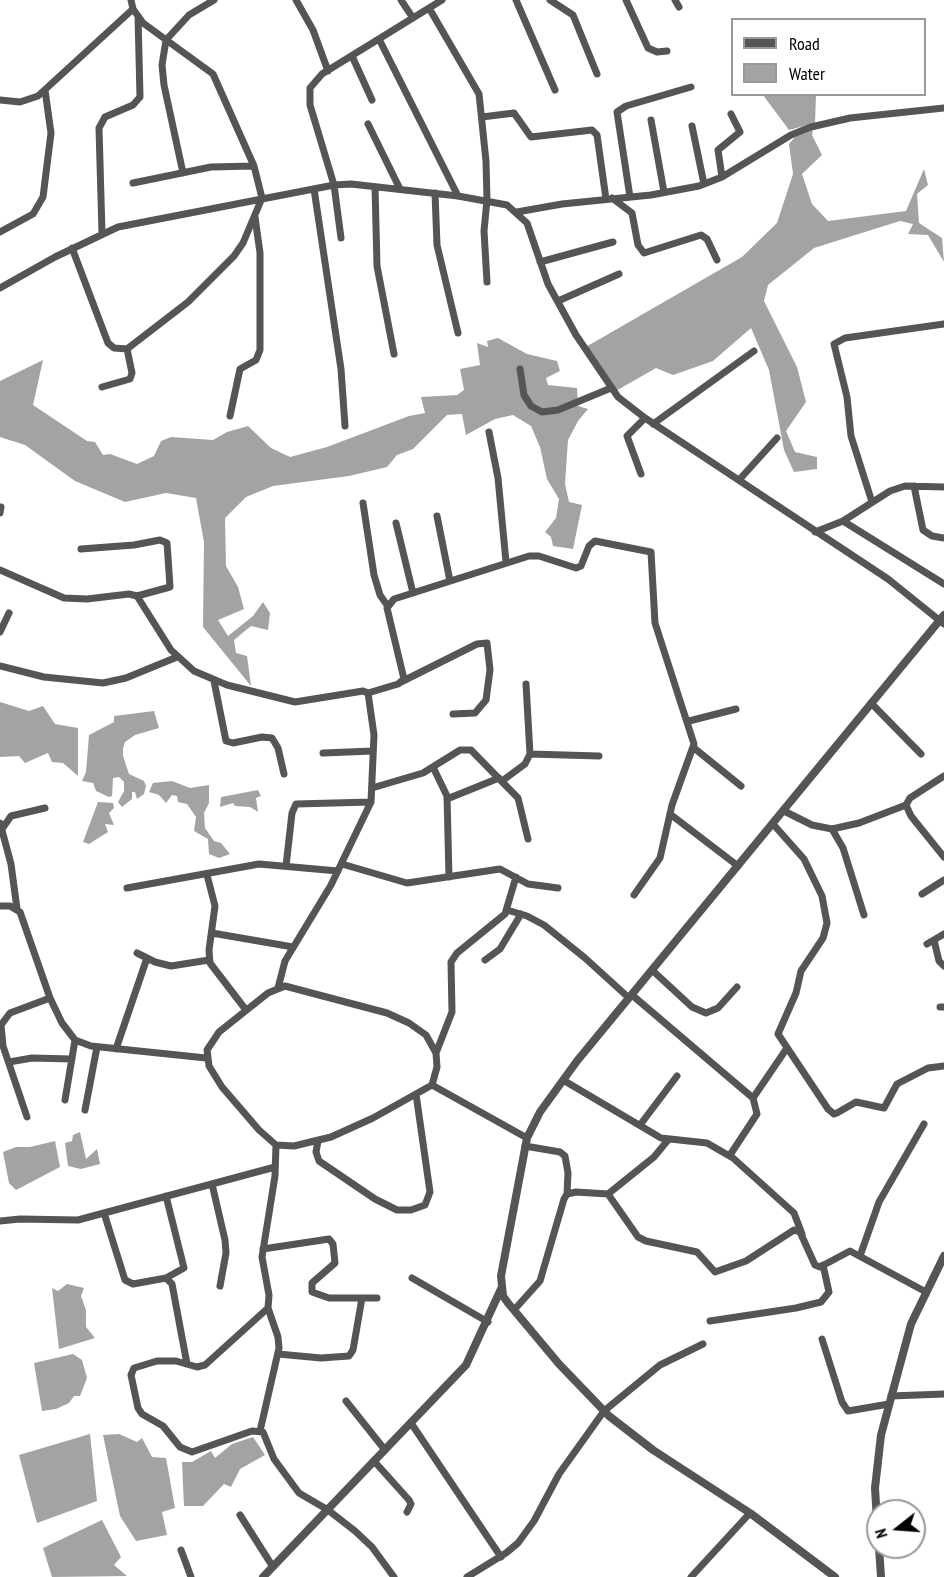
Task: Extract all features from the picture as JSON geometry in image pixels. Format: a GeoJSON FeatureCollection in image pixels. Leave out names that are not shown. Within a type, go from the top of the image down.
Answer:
{"type":"FeatureCollection","features":[{"type":"Feature","properties":{"kind":"street"},"geometry":{"type":"LineString","coordinates":[[72,248],[108,343],[114,348],[127,349],[188,302],[234,256],[255,217],[262,198],[254,166],[213,74],[166,40],[138,16],[131,0]]}},
{"type":"Feature","properties":{"kind":"street"},"geometry":{"type":"LineString","coordinates":[[183,173],[164,85],[162,65],[166,40],[195,10],[214,0]]}},
{"type":"Feature","properties":{"kind":"street"},"geometry":{"type":"LineString","coordinates":[[296,0],[313,30],[328,70]]}},
{"type":"Feature","properties":{"kind":"street"},"geometry":{"type":"LineString","coordinates":[[401,0],[413,18]]}},
{"type":"Feature","properties":{"kind":"street"},"geometry":{"type":"LineString","coordinates":[[341,238],[334,185],[309,95],[314,81],[328,70],[442,0]]}},
{"type":"Feature","properties":{"kind":"street"},"geometry":{"type":"LineString","coordinates":[[516,0],[555,90]]}},
{"type":"Feature","properties":{"kind":"street"},"geometry":{"type":"LineString","coordinates":[[550,0],[573,15],[597,74]]}},
{"type":"Feature","properties":{"kind":"street"},"geometry":{"type":"LineString","coordinates":[[626,0],[648,48],[657,52],[667,51]]}},
{"type":"Feature","properties":{"kind":"street"},"geometry":{"type":"LineString","coordinates":[[429,8],[478,87],[487,200],[484,231],[487,282]]}},
{"type":"Feature","properties":{"kind":"street"},"geometry":{"type":"LineString","coordinates":[[0,100],[20,102],[38,96],[133,9]]}},
{"type":"Feature","properties":{"kind":"street"},"geometry":{"type":"LineString","coordinates":[[102,233],[99,128],[105,117],[133,105],[140,97],[138,16]]}},
{"type":"Feature","properties":{"kind":"street"},"geometry":{"type":"LineString","coordinates":[[379,39],[458,196]]}},
{"type":"Feature","properties":{"kind":"street"},"geometry":{"type":"LineString","coordinates":[[352,56],[372,100]]}},
{"type":"Feature","properties":{"kind":"street"},"geometry":{"type":"LineString","coordinates":[[630,197],[617,112],[626,106],[691,87]]}},
{"type":"Feature","properties":{"kind":"street"},"geometry":{"type":"LineString","coordinates":[[0,232],[33,214],[43,197],[51,133],[45,90]]}},
{"type":"Feature","properties":{"kind":"street"},"geometry":{"type":"LineString","coordinates":[[517,212],[664,192],[704,184],[722,177],[791,135],[818,125],[850,117],[944,108]]}},
{"type":"Feature","properties":{"kind":"street"},"geometry":{"type":"LineString","coordinates":[[482,117],[514,113],[531,137],[592,130],[597,135],[609,199],[632,213],[638,245],[644,253],[701,235],[707,239],[717,260]]}},
{"type":"Feature","properties":{"kind":"street"},"geometry":{"type":"LineString","coordinates":[[722,177],[718,150],[740,132],[731,114]]}},
{"type":"Feature","properties":{"kind":"street"},"geometry":{"type":"LineString","coordinates":[[651,120],[664,192]]}},
{"type":"Feature","properties":{"kind":"street"},"geometry":{"type":"LineString","coordinates":[[368,124],[400,189]]}},
{"type":"Feature","properties":{"kind":"street"},"geometry":{"type":"LineString","coordinates":[[692,126],[704,184]]}},
{"type":"Feature","properties":{"kind":"street"},"geometry":{"type":"LineString","coordinates":[[133,183],[220,166],[254,166]]}},
{"type":"Feature","properties":{"kind":"street"},"geometry":{"type":"LineString","coordinates":[[1,286],[102,233],[139,222],[334,185],[435,193],[507,205],[527,222],[540,262],[558,301],[576,335],[611,388],[653,424],[888,579],[942,620],[652,970],[540,1112],[526,1142],[501,1276],[501,1289],[488,1322],[466,1365],[263,1577]]}},
{"type":"Feature","properties":{"kind":"street"},"geometry":{"type":"LineString","coordinates":[[375,187],[377,266],[394,354]]}},
{"type":"Feature","properties":{"kind":"street"},"geometry":{"type":"LineString","coordinates":[[314,189],[341,369],[345,426]]}},
{"type":"Feature","properties":{"kind":"street"},"geometry":{"type":"LineString","coordinates":[[435,193],[437,245],[458,333]]}},
{"type":"Feature","properties":{"kind":"street"},"geometry":{"type":"LineString","coordinates":[[230,416],[240,369],[256,360],[260,350],[261,253],[255,217]]}},
{"type":"Feature","properties":{"kind":"street"},"geometry":{"type":"LineString","coordinates":[[540,262],[613,242]]}},
{"type":"Feature","properties":{"kind":"street"},"geometry":{"type":"LineString","coordinates":[[558,301],[619,274]]}},
{"type":"Feature","properties":{"kind":"street"},"geometry":{"type":"LineString","coordinates":[[872,502],[851,435],[847,397],[834,344],[845,338],[944,324]]}},
{"type":"Feature","properties":{"kind":"street"},"geometry":{"type":"LineString","coordinates":[[102,387],[132,376],[127,349]]}},
{"type":"Feature","properties":{"kind":"street"},"geometry":{"type":"LineString","coordinates":[[653,424],[754,351]]}},
{"type":"Feature","properties":{"kind":"street"},"geometry":{"type":"LineString","coordinates":[[520,369],[524,395],[531,406],[543,412],[558,410],[611,388]]}},
{"type":"Feature","properties":{"kind":"street"},"geometry":{"type":"LineString","coordinates":[[641,474],[627,436],[645,418]]}},
{"type":"Feature","properties":{"kind":"street"},"geometry":{"type":"LineString","coordinates":[[489,432],[498,478],[506,562]]}},
{"type":"Feature","properties":{"kind":"street"},"geometry":{"type":"LineString","coordinates":[[739,480],[777,438]]}},
{"type":"Feature","properties":{"kind":"street"},"geometry":{"type":"LineString","coordinates":[[914,486],[923,530],[932,536],[944,538]]}},
{"type":"Feature","properties":{"kind":"street"},"geometry":{"type":"LineString","coordinates":[[815,532],[843,521],[890,491],[914,486],[944,487]]}},
{"type":"Feature","properties":{"kind":"street"},"geometry":{"type":"LineString","coordinates":[[363,502],[374,575],[380,595],[387,605],[405,674],[401,682]]}},
{"type":"Feature","properties":{"kind":"street"},"geometry":{"type":"LineString","coordinates":[[437,516],[450,582]]}},
{"type":"Feature","properties":{"kind":"street"},"geometry":{"type":"LineString","coordinates":[[843,521],[944,584]]}},
{"type":"Feature","properties":{"kind":"street"},"geometry":{"type":"LineString","coordinates":[[396,523],[413,593]]}},
{"type":"Feature","properties":{"kind":"street"},"geometry":{"type":"LineString","coordinates":[[0,570],[64,598],[87,599],[129,594],[137,596],[170,587],[167,543],[160,540],[134,545],[81,549]]}},
{"type":"Feature","properties":{"kind":"street"},"geometry":{"type":"LineString","coordinates":[[387,605],[394,599],[506,562],[535,555],[573,568],[581,566],[589,546],[595,541],[651,552],[655,623],[689,721],[694,748],[670,814],[660,858],[633,895]]}},
{"type":"Feature","properties":{"kind":"street"},"geometry":{"type":"LineString","coordinates":[[137,596],[164,641],[177,657],[194,671],[214,681],[295,702],[322,700],[363,691],[368,693],[401,682],[477,644],[487,643],[490,670],[486,700],[475,713],[453,714]]}},
{"type":"Feature","properties":{"kind":"street"},"geometry":{"type":"LineString","coordinates":[[0,632],[9,613]]}},
{"type":"Feature","properties":{"kind":"street"},"geometry":{"type":"LineString","coordinates":[[0,666],[66,680],[109,683],[177,657]]}},
{"type":"Feature","properties":{"kind":"street"},"geometry":{"type":"LineString","coordinates":[[214,681],[226,741],[233,743],[262,737],[272,738],[278,748],[284,774]]}},
{"type":"Feature","properties":{"kind":"street"},"geometry":{"type":"LineString","coordinates":[[447,799],[501,779],[525,764],[530,754],[526,684]]}},
{"type":"Feature","properties":{"kind":"street"},"geometry":{"type":"LineString","coordinates":[[278,988],[282,970],[293,947],[340,867],[370,802],[373,717],[368,693]]}},
{"type":"Feature","properties":{"kind":"street"},"geometry":{"type":"LineString","coordinates":[[871,703],[921,754]]}},
{"type":"Feature","properties":{"kind":"street"},"geometry":{"type":"LineString","coordinates":[[689,721],[736,709]]}},
{"type":"Feature","properties":{"kind":"street"},"geometry":{"type":"LineString","coordinates":[[694,748],[741,786]]}},
{"type":"Feature","properties":{"kind":"street"},"geometry":{"type":"LineString","coordinates":[[372,788],[415,776],[466,749],[476,753],[519,802],[528,839]]}},
{"type":"Feature","properties":{"kind":"street"},"geometry":{"type":"LineString","coordinates":[[322,753],[373,751]]}},
{"type":"Feature","properties":{"kind":"street"},"geometry":{"type":"LineString","coordinates":[[530,754],[599,756]]}},
{"type":"Feature","properties":{"kind":"street"},"geometry":{"type":"LineString","coordinates":[[433,767],[444,785],[447,799],[449,877]]}},
{"type":"Feature","properties":{"kind":"street"},"geometry":{"type":"LineString","coordinates":[[784,811],[812,825],[832,829],[859,823],[906,805],[910,798],[944,776]]}},
{"type":"Feature","properties":{"kind":"street"},"geometry":{"type":"LineString","coordinates":[[286,866],[292,813],[296,804],[370,802]]}},
{"type":"Feature","properties":{"kind":"street"},"geometry":{"type":"LineString","coordinates":[[906,805],[911,816],[944,857]]}},
{"type":"Feature","properties":{"kind":"street"},"geometry":{"type":"LineString","coordinates":[[45,808],[11,816],[1,826],[12,872],[17,909],[23,917],[50,998],[62,1023],[75,1040],[97,1047],[206,1058]]}},
{"type":"Feature","properties":{"kind":"street"},"geometry":{"type":"LineString","coordinates":[[670,814],[738,866]]}},
{"type":"Feature","properties":{"kind":"street"},"geometry":{"type":"LineString","coordinates":[[773,824],[804,859],[822,896],[827,923],[823,938],[801,971],[796,993],[778,1029],[778,1034],[787,1048],[834,1114],[852,1102],[884,1108],[897,1084],[928,1068],[944,1066]]}},
{"type":"Feature","properties":{"kind":"street"},"geometry":{"type":"LineString","coordinates":[[832,829],[843,849],[864,915]]}},
{"type":"Feature","properties":{"kind":"street"},"geometry":{"type":"LineString","coordinates":[[127,888],[253,865],[340,867],[407,883],[500,869],[532,885],[558,888]]}},
{"type":"Feature","properties":{"kind":"street"},"geometry":{"type":"LineString","coordinates":[[207,875],[215,906],[209,960],[246,1010]]}},
{"type":"Feature","properties":{"kind":"street"},"geometry":{"type":"LineString","coordinates":[[436,1053],[452,1012],[453,992],[450,967],[453,957],[507,910],[516,877]]}},
{"type":"Feature","properties":{"kind":"street"},"geometry":{"type":"LineString","coordinates":[[922,894],[944,880]]}},
{"type":"Feature","properties":{"kind":"street"},"geometry":{"type":"LineString","coordinates":[[0,906],[17,909]]}},
{"type":"Feature","properties":{"kind":"street"},"geometry":{"type":"LineString","coordinates":[[507,910],[544,925],[753,1098],[757,1114],[730,1155]]}},
{"type":"Feature","properties":{"kind":"street"},"geometry":{"type":"LineString","coordinates":[[485,960],[500,949],[520,914]]}},
{"type":"Feature","properties":{"kind":"street"},"geometry":{"type":"LineString","coordinates":[[212,933],[293,947]]}},
{"type":"Feature","properties":{"kind":"street"},"geometry":{"type":"LineString","coordinates":[[927,945],[944,933]]}},
{"type":"Feature","properties":{"kind":"street"},"geometry":{"type":"LineString","coordinates":[[934,940],[939,961],[944,966]]}},
{"type":"Feature","properties":{"kind":"street"},"geometry":{"type":"LineString","coordinates":[[137,952],[171,966],[209,960]]}},
{"type":"Feature","properties":{"kind":"street"},"geometry":{"type":"LineString","coordinates":[[116,1049],[147,958]]}},
{"type":"Feature","properties":{"kind":"street"},"geometry":{"type":"LineString","coordinates":[[652,970],[699,1011],[712,1011],[738,987]]}},
{"type":"Feature","properties":{"kind":"street"},"geometry":{"type":"LineString","coordinates":[[278,988],[294,988],[401,1018],[426,1035],[436,1053],[437,1067],[432,1085],[373,1118],[318,1140],[286,1147],[276,1145],[259,1131],[222,1087],[206,1058],[207,1050],[219,1032],[278,988]]}},
{"type":"Feature","properties":{"kind":"street"},"geometry":{"type":"LineString","coordinates":[[27,1117],[0,1033],[4,1018],[50,998]]}},
{"type":"Feature","properties":{"kind":"street"},"geometry":{"type":"LineString","coordinates":[[65,1100],[75,1040]]}},
{"type":"Feature","properties":{"kind":"street"},"geometry":{"type":"LineString","coordinates":[[85,1110],[97,1047]]}},
{"type":"Feature","properties":{"kind":"street"},"geometry":{"type":"LineString","coordinates":[[753,1098],[787,1048]]}},
{"type":"Feature","properties":{"kind":"street"},"geometry":{"type":"LineString","coordinates":[[9,1062],[32,1058],[72,1059]]}},
{"type":"Feature","properties":{"kind":"street"},"geometry":{"type":"LineString","coordinates":[[640,1125],[676,1076]]}},
{"type":"Feature","properties":{"kind":"street"},"geometry":{"type":"LineString","coordinates":[[563,1080],[668,1140],[707,1143],[730,1155],[794,1213],[815,1265],[823,1265],[845,1252],[860,1256],[926,1292]]}},
{"type":"Feature","properties":{"kind":"street"},"geometry":{"type":"LineString","coordinates":[[432,1085],[526,1142],[560,1152],[565,1156],[568,1173],[567,1194],[542,1278],[514,1310]]}},
{"type":"Feature","properties":{"kind":"street"},"geometry":{"type":"LineString","coordinates":[[318,1140],[316,1152],[319,1161],[375,1199],[402,1210],[425,1205],[430,1192],[416,1094]]}},
{"type":"Feature","properties":{"kind":"street"},"geometry":{"type":"LineString","coordinates":[[860,1256],[879,1202],[924,1124]]}},
{"type":"Feature","properties":{"kind":"street"},"geometry":{"type":"LineString","coordinates":[[567,1194],[608,1194],[654,1157],[668,1140]]}},
{"type":"Feature","properties":{"kind":"street"},"geometry":{"type":"LineString","coordinates":[[260,1431],[278,1354],[278,1337],[268,1308],[270,1295],[263,1249],[276,1145]]}},
{"type":"Feature","properties":{"kind":"street"},"geometry":{"type":"LineString","coordinates":[[0,1221],[20,1219],[69,1222],[275,1167]]}},
{"type":"Feature","properties":{"kind":"street"},"geometry":{"type":"LineString","coordinates":[[212,1184],[225,1239],[220,1286]]}},
{"type":"Feature","properties":{"kind":"street"},"geometry":{"type":"LineString","coordinates":[[608,1194],[638,1237],[646,1241],[694,1250],[715,1272],[746,1261],[791,1231],[798,1231],[802,1236]]}},
{"type":"Feature","properties":{"kind":"street"},"geometry":{"type":"LineString","coordinates":[[104,1213],[126,1280],[133,1284],[166,1278],[184,1268],[166,1196]]}},
{"type":"Feature","properties":{"kind":"street"},"geometry":{"type":"LineString","coordinates":[[263,1249],[329,1239],[333,1244],[335,1263],[312,1283],[312,1292],[324,1297],[377,1298]]}},
{"type":"Feature","properties":{"kind":"street"},"geometry":{"type":"LineString","coordinates":[[877,1499],[876,1471],[890,1400],[911,1324],[926,1292],[939,1275],[944,1257]]}},
{"type":"Feature","properties":{"kind":"street"},"geometry":{"type":"LineString","coordinates":[[710,1321],[812,1306],[820,1302],[829,1292],[823,1265]]}},
{"type":"Feature","properties":{"kind":"street"},"geometry":{"type":"LineString","coordinates":[[166,1278],[172,1287],[187,1364]]}},
{"type":"Feature","properties":{"kind":"street"},"geometry":{"type":"LineString","coordinates":[[412,1278],[488,1322]]}},
{"type":"Feature","properties":{"kind":"street"},"geometry":{"type":"LineString","coordinates":[[501,1289],[514,1310],[559,1364],[604,1411],[652,1450],[750,1513],[835,1577]]}},
{"type":"Feature","properties":{"kind":"street"},"geometry":{"type":"LineString","coordinates":[[278,1354],[321,1358],[349,1356],[353,1350],[362,1298]]}},
{"type":"Feature","properties":{"kind":"street"},"geometry":{"type":"LineString","coordinates":[[268,1308],[209,1362],[197,1367],[157,1361],[134,1368],[131,1375],[142,1414],[158,1421],[180,1447],[192,1452],[252,1431],[265,1434],[277,1464],[299,1493],[328,1510],[372,1547],[394,1577]]}},
{"type":"Feature","properties":{"kind":"street"},"geometry":{"type":"LineString","coordinates":[[822,1339],[842,1402],[848,1411],[890,1400],[944,1394]]}},
{"type":"Feature","properties":{"kind":"street"},"geometry":{"type":"LineString","coordinates":[[466,1577],[512,1550],[530,1528],[559,1474],[604,1411],[660,1365],[703,1344]]}},
{"type":"Feature","properties":{"kind":"street"},"geometry":{"type":"LineString","coordinates":[[346,1401],[385,1450]]}},
{"type":"Feature","properties":{"kind":"street"},"geometry":{"type":"LineString","coordinates":[[411,1423],[501,1557]]}},
{"type":"Feature","properties":{"kind":"street"},"geometry":{"type":"LineString","coordinates":[[374,1461],[409,1500],[411,1504],[407,1512]]}},
{"type":"Feature","properties":{"kind":"street"},"geometry":{"type":"LineString","coordinates":[[691,1577],[750,1513]]}},
{"type":"Feature","properties":{"kind":"street"},"geometry":{"type":"LineString","coordinates":[[240,1515],[273,1567]]}},
{"type":"Feature","properties":{"kind":"street"},"geometry":{"type":"LineString","coordinates":[[182,1550],[191,1577]]}},
{"type":"Feature","properties":{"kind":"street"},"geometry":{"type":"LineString","coordinates":[[880,1559],[881,1577]]}},
{"type":"Feature","properties":{"kind":"water"},"geometry":{"type":"Polygon","coordinates":[[[764,96],[816,96],[815,123],[789,130],[764,96]]]}},
{"type":"Feature","properties":{"kind":"water"},"geometry":{"type":"Polygon","coordinates":[[[813,130],[812,135],[822,155],[802,174],[812,204],[828,221],[906,211],[924,169],[928,185],[917,194],[919,223],[942,238],[944,262],[928,235],[908,234],[913,224],[900,221],[814,248],[768,285],[764,301],[797,367],[806,402],[786,431],[795,452],[817,457],[817,469],[794,472],[784,450],[769,370],[751,328],[713,361],[673,375],[656,368],[614,392],[584,348],[742,257],[777,223],[793,174],[789,144],[795,137],[813,130]]]}},
{"type":"Feature","properties":{"kind":"water"},"geometry":{"type":"Polygon","coordinates":[[[498,338],[527,354],[557,361],[560,371],[546,378],[548,385],[577,388],[578,406],[588,409],[578,421],[568,440],[565,484],[569,502],[582,505],[573,549],[553,546],[551,537],[545,532],[556,518],[559,499],[547,479],[540,447],[531,426],[513,415],[495,419],[466,435],[462,414],[447,415],[413,449],[397,455],[387,467],[349,476],[273,486],[246,497],[225,518],[226,566],[238,587],[244,609],[218,620],[228,636],[253,616],[263,602],[270,613],[268,630],[251,626],[234,640],[236,653],[247,656],[251,686],[203,627],[204,542],[196,498],[166,493],[125,502],[75,481],[25,445],[0,437],[0,381],[43,360],[33,405],[87,441],[95,442],[103,455],[110,454],[137,464],[154,456],[161,441],[171,437],[213,440],[227,432],[248,426],[271,448],[290,457],[327,447],[409,416],[425,413],[421,397],[457,395],[464,390],[460,369],[480,365],[477,343],[488,347],[487,341],[498,338]]]}},
{"type":"Feature","properties":{"kind":"water"},"geometry":{"type":"Polygon","coordinates":[[[0,702],[29,711],[43,706],[55,724],[78,728],[78,776],[63,763],[52,762],[48,753],[25,763],[19,756],[0,757],[0,702]]]}},
{"type":"Feature","properties":{"kind":"water"},"geometry":{"type":"Polygon","coordinates":[[[154,711],[159,728],[135,735],[125,742],[123,748],[129,774],[144,781],[146,786],[144,794],[137,799],[135,792],[132,792],[132,799],[122,807],[118,802],[124,791],[124,782],[119,777],[113,778],[112,796],[109,797],[96,791],[93,783],[82,781],[86,772],[89,735],[114,722],[114,716],[154,711]]]}},
{"type":"Feature","properties":{"kind":"water"},"geometry":{"type":"Polygon","coordinates":[[[172,781],[190,788],[209,785],[209,803],[204,813],[205,828],[214,841],[221,843],[230,854],[219,858],[209,854],[208,839],[194,831],[196,817],[187,804],[178,802],[177,796],[172,795],[166,803],[159,795],[149,792],[153,783],[172,781]]]}},
{"type":"Feature","properties":{"kind":"water"},"geometry":{"type":"Polygon","coordinates":[[[258,790],[261,796],[256,798],[258,812],[250,807],[235,806],[233,803],[220,807],[221,797],[258,790]]]}},
{"type":"Feature","properties":{"kind":"water"},"geometry":{"type":"Polygon","coordinates":[[[98,802],[113,803],[114,808],[109,813],[114,825],[105,824],[108,832],[89,844],[83,842],[98,802]]]}},
{"type":"Feature","properties":{"kind":"water"},"geometry":{"type":"Polygon","coordinates":[[[80,1132],[86,1159],[97,1149],[100,1164],[81,1169],[68,1166],[65,1143],[72,1141],[73,1135],[80,1132]]]}},
{"type":"Feature","properties":{"kind":"water"},"geometry":{"type":"Polygon","coordinates":[[[55,1141],[60,1167],[16,1190],[9,1183],[3,1152],[16,1147],[30,1147],[55,1141]]]}},
{"type":"Feature","properties":{"kind":"water"},"geometry":{"type":"Polygon","coordinates":[[[67,1284],[84,1288],[81,1296],[86,1310],[86,1327],[95,1338],[59,1349],[52,1288],[58,1291],[67,1284]]]}},
{"type":"Feature","properties":{"kind":"water"},"geometry":{"type":"Polygon","coordinates":[[[73,1354],[82,1360],[87,1378],[80,1396],[74,1396],[69,1403],[56,1409],[42,1411],[34,1363],[73,1354]]]}},
{"type":"Feature","properties":{"kind":"water"},"geometry":{"type":"Polygon","coordinates":[[[90,1434],[97,1501],[37,1523],[19,1455],[90,1434]]]}},
{"type":"Feature","properties":{"kind":"water"},"geometry":{"type":"Polygon","coordinates":[[[119,1434],[137,1442],[142,1438],[152,1457],[166,1458],[175,1508],[162,1512],[167,1535],[136,1541],[120,1516],[103,1435],[119,1434]]]}},
{"type":"Feature","properties":{"kind":"water"},"geometry":{"type":"Polygon","coordinates":[[[253,1437],[265,1455],[240,1469],[231,1487],[224,1484],[203,1506],[184,1506],[182,1462],[192,1462],[211,1451],[215,1458],[232,1444],[253,1437]]]}},
{"type":"Feature","properties":{"kind":"water"},"geometry":{"type":"Polygon","coordinates":[[[102,1520],[121,1557],[114,1565],[127,1576],[52,1577],[43,1548],[102,1520]]]}}]}
